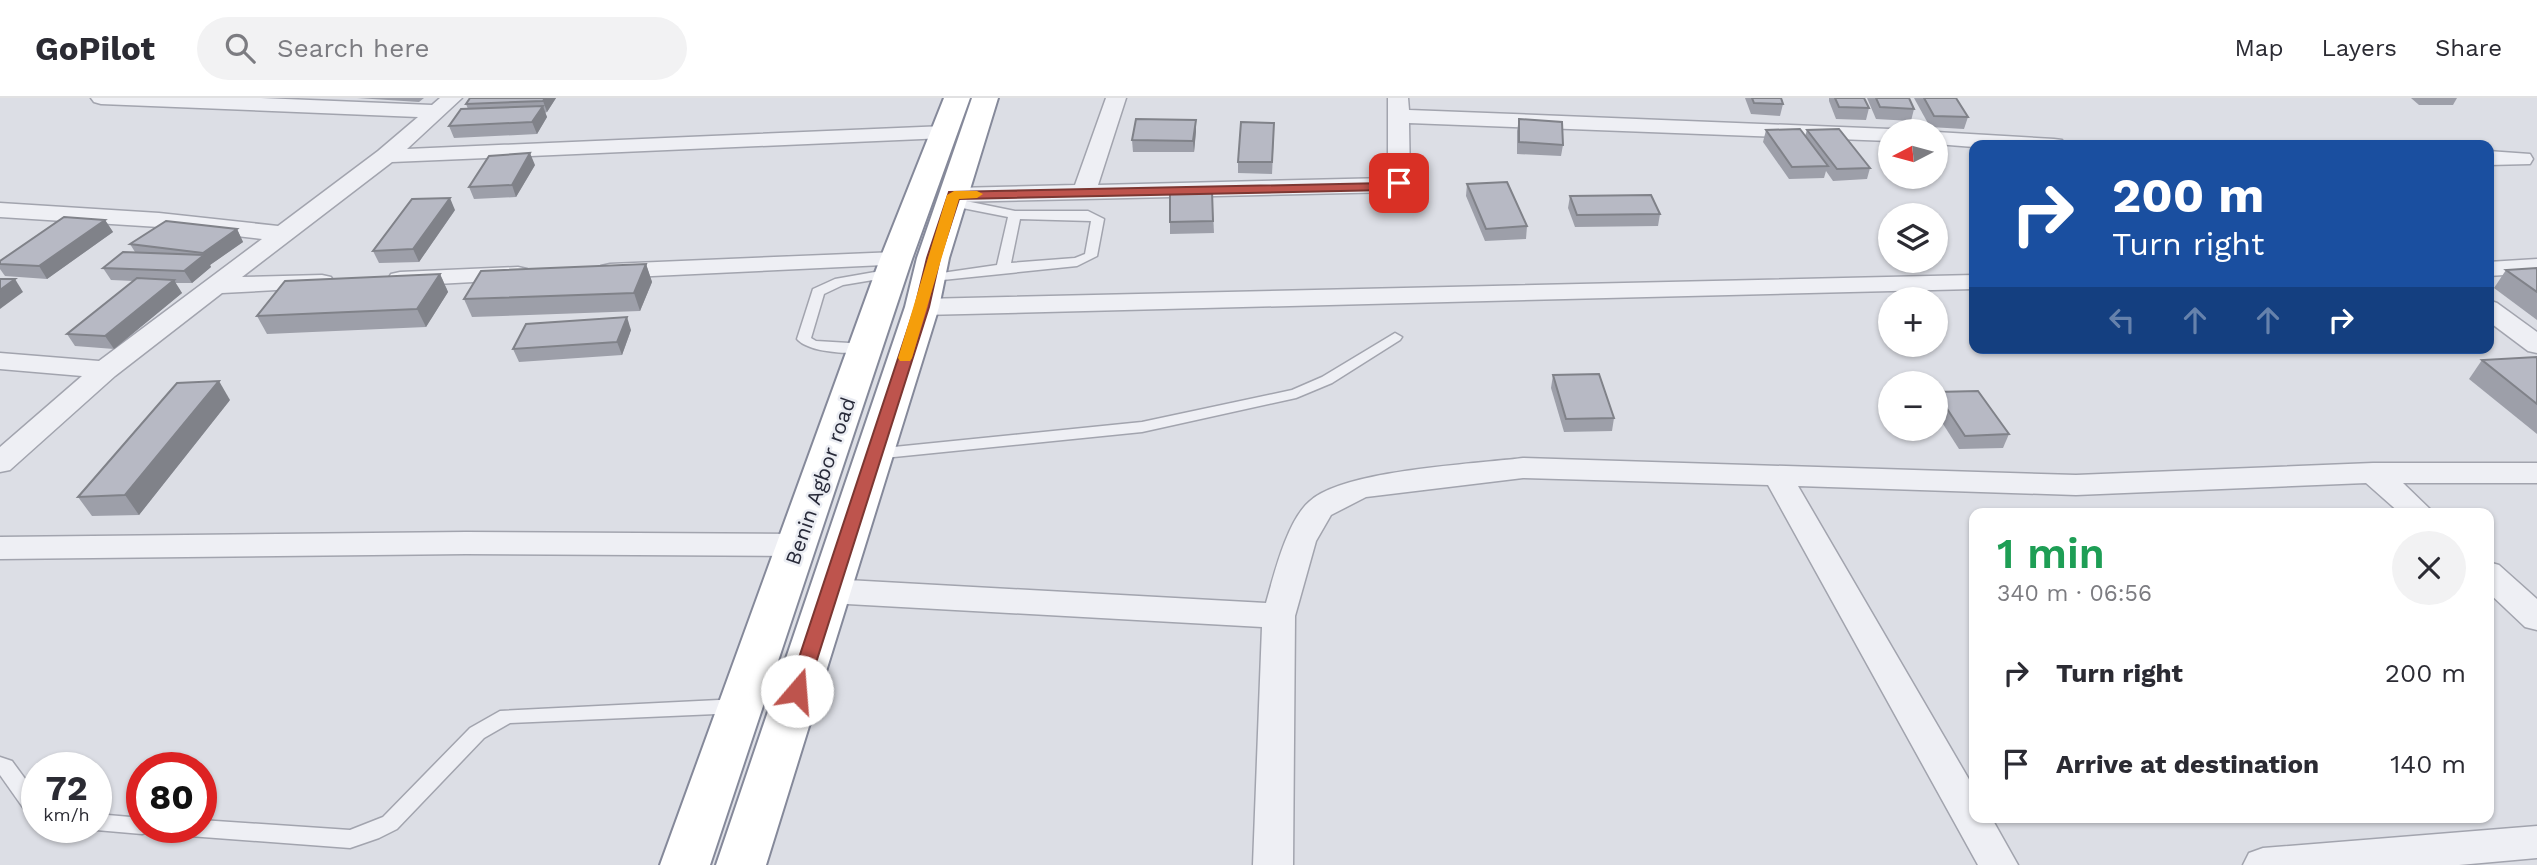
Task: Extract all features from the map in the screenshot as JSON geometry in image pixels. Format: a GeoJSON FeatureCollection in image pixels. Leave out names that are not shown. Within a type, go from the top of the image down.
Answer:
{"type":"FeatureCollection","features":[{"type":"Feature","properties":{"kind":"highway","name":"Benin Agbor road"},"geometry":{"type":"LineString","coordinates":[[685,865],[866,348],[910,280],[952,199],[985,98]]}},
{"type":"Feature","properties":{"kind":"highway","name":"Benin Agbor road"},"geometry":{"type":"LineString","coordinates":[[741,865],[874,454],[910,280],[951,115]]}},
{"type":"Feature","properties":{"kind":"street"},"geometry":{"type":"LineString","coordinates":[[100,98],[444,104]]}},
{"type":"Feature","properties":{"kind":"street"},"geometry":{"type":"LineString","coordinates":[[1084,192],[1116,98]]}},
{"type":"Feature","properties":{"kind":"street"},"geometry":{"type":"LineString","coordinates":[[0,463],[105,370],[386,156],[444,104]]}},
{"type":"Feature","properties":{"kind":"street"},"geometry":{"type":"LineString","coordinates":[[952,199],[1084,192],[1395,185],[1399,183],[1397,107],[1878,134]]}},
{"type":"Feature","properties":{"kind":"street"},"geometry":{"type":"LineString","coordinates":[[386,156],[951,115]]}},
{"type":"Feature","properties":{"kind":"street"},"geometry":{"type":"LineString","coordinates":[[1948,139],[1970,140]]}},
{"type":"Feature","properties":{"kind":"street"},"geometry":{"type":"LineString","coordinates":[[2494,159],[2532,162]]}},
{"type":"Feature","properties":{"kind":"street"},"geometry":{"type":"LineString","coordinates":[[0,210],[159,220],[282,234]]}},
{"type":"Feature","properties":{"kind":"street"},"geometry":{"type":"LineString","coordinates":[[2494,268],[2537,266]]}},
{"type":"Feature","properties":{"kind":"street"},"geometry":{"type":"LineString","coordinates":[[590,271],[910,280],[1969,282]]}},
{"type":"Feature","properties":{"kind":"street"},"geometry":{"type":"LineString","coordinates":[[381,279],[548,273]]}},
{"type":"Feature","properties":{"kind":"street"},"geometry":{"type":"LineString","coordinates":[[214,286],[340,281]]}},
{"type":"Feature","properties":{"kind":"street"},"geometry":{"type":"LineString","coordinates":[[2494,313],[2537,345]]}},
{"type":"Feature","properties":{"kind":"street"},"geometry":{"type":"LineString","coordinates":[[0,361],[105,370]]}},
{"type":"Feature","properties":{"kind":"street"},"geometry":{"type":"LineString","coordinates":[[1273,865],[1279,616],[1300,541],[1320,508],[1359,488],[1523,468],[2076,485],[2373,473],[2537,473]]}},
{"type":"Feature","properties":{"kind":"street"},"geometry":{"type":"LineString","coordinates":[[2373,473],[2413,508]]}},
{"type":"Feature","properties":{"kind":"street"},"geometry":{"type":"LineString","coordinates":[[1777,475],[1969,814]]}},
{"type":"Feature","properties":{"kind":"street"},"geometry":{"type":"LineString","coordinates":[[0,548],[466,543],[799,545]]}},
{"type":"Feature","properties":{"kind":"street"},"geometry":{"type":"LineString","coordinates":[[2494,579],[2537,618]]}},
{"type":"Feature","properties":{"kind":"street"},"geometry":{"type":"LineString","coordinates":[[830,591],[1279,616]]}},
{"type":"Feature","properties":{"kind":"street"},"geometry":{"type":"LineString","coordinates":[[1974,823],[1998,865]]}},
{"type":"Feature","properties":{"kind":"street"},"geometry":{"type":"LineString","coordinates":[[2263,865],[2537,842]]}},
{"type":"Feature","properties":{"kind":"lane"},"geometry":{"type":"LineString","coordinates":[[866,348],[812,345],[804,338],[818,292],[840,282],[910,280],[1077,262],[1091,256],[1098,219],[1088,215],[1015,215],[952,199]]}},
{"type":"Feature","properties":{"kind":"lane"},"geometry":{"type":"LineString","coordinates":[[1003,268],[1015,215]]}},
{"type":"Feature","properties":{"kind":"lane"},"geometry":{"type":"LineString","coordinates":[[874,454],[1142,428],[1296,394],[1327,380],[1395,337]]}},
{"type":"Feature","properties":{"kind":"lane"},"geometry":{"type":"LineString","coordinates":[[217,830],[349,839],[390,823],[461,747],[491,723],[507,716],[742,706]]}},
{"type":"Feature","properties":{"kind":"lane"},"geometry":{"type":"LineString","coordinates":[[0,765],[5,767],[21,789]]}},
{"type":"Feature","properties":{"kind":"building"},"geometry":{"type":"Polygon","coordinates":[[[470,98],[545,98],[543,101],[466,104],[470,98]]]}},
{"type":"Feature","properties":{"kind":"building"},"geometry":{"type":"Polygon","coordinates":[[[1752,98],[1781,98],[1783,104],[1754,103],[1752,98]]]}},
{"type":"Feature","properties":{"kind":"building"},"geometry":{"type":"Polygon","coordinates":[[[1835,98],[1864,98],[1869,108],[1839,107],[1835,98]]]}},
{"type":"Feature","properties":{"kind":"building"},"geometry":{"type":"Polygon","coordinates":[[[1876,98],[1909,98],[1914,109],[1880,107],[1876,98]]]}},
{"type":"Feature","properties":{"kind":"building"},"geometry":{"type":"Polygon","coordinates":[[[1924,98],[1956,98],[1968,117],[1934,116],[1924,98]]]}},
{"type":"Feature","properties":{"kind":"building"},"geometry":{"type":"Polygon","coordinates":[[[543,106],[532,122],[449,126],[461,109],[543,106]]]}},
{"type":"Feature","properties":{"kind":"building"},"geometry":{"type":"Polygon","coordinates":[[[1136,119],[1196,120],[1193,141],[1132,140],[1136,119]]]}},
{"type":"Feature","properties":{"kind":"building"},"geometry":{"type":"Polygon","coordinates":[[[1519,119],[1562,122],[1563,145],[1519,142],[1519,119]]]}},
{"type":"Feature","properties":{"kind":"building"},"geometry":{"type":"Polygon","coordinates":[[[1241,122],[1274,123],[1272,162],[1238,162],[1241,122]]]}},
{"type":"Feature","properties":{"kind":"building"},"geometry":{"type":"Polygon","coordinates":[[[1800,129],[1828,166],[1792,167],[1766,130],[1800,129]]]}},
{"type":"Feature","properties":{"kind":"building"},"geometry":{"type":"Polygon","coordinates":[[[1839,129],[1870,168],[1837,169],[1807,130],[1839,129]]]}},
{"type":"Feature","properties":{"kind":"building"},"geometry":{"type":"Polygon","coordinates":[[[530,153],[512,185],[469,187],[489,156],[530,153]]]}},
{"type":"Feature","properties":{"kind":"building"},"geometry":{"type":"Polygon","coordinates":[[[1507,182],[1527,226],[1486,229],[1467,184],[1507,182]]]}},
{"type":"Feature","properties":{"kind":"building"},"geometry":{"type":"Polygon","coordinates":[[[1212,191],[1213,221],[1170,222],[1170,192],[1212,191]]]}},
{"type":"Feature","properties":{"kind":"building"},"geometry":{"type":"Polygon","coordinates":[[[1651,195],[1660,214],[1577,215],[1570,196],[1651,195]]]}},
{"type":"Feature","properties":{"kind":"building"},"geometry":{"type":"Polygon","coordinates":[[[450,198],[413,249],[373,251],[412,199],[450,198]]]}},
{"type":"Feature","properties":{"kind":"building"},"geometry":{"type":"Polygon","coordinates":[[[64,217],[105,220],[39,266],[0,264],[0,261],[64,217]]]}},
{"type":"Feature","properties":{"kind":"building"},"geometry":{"type":"Polygon","coordinates":[[[166,221],[237,229],[203,253],[130,244],[166,221]]]}},
{"type":"Feature","properties":{"kind":"building"},"geometry":{"type":"Polygon","coordinates":[[[123,252],[204,255],[184,271],[103,268],[123,252]]]}},
{"type":"Feature","properties":{"kind":"building"},"geometry":{"type":"Polygon","coordinates":[[[646,264],[634,293],[464,299],[481,271],[646,264]]]}},
{"type":"Feature","properties":{"kind":"building"},"geometry":{"type":"Polygon","coordinates":[[[2537,268],[2537,292],[2506,270],[2537,268]]]}},
{"type":"Feature","properties":{"kind":"building"},"geometry":{"type":"Polygon","coordinates":[[[440,274],[417,309],[257,316],[285,281],[440,274]]]}},
{"type":"Feature","properties":{"kind":"building"},"geometry":{"type":"Polygon","coordinates":[[[137,278],[174,280],[105,336],[67,334],[137,278]]]}},
{"type":"Feature","properties":{"kind":"building"},"geometry":{"type":"Polygon","coordinates":[[[0,279],[15,279],[0,290],[0,279]]]}},
{"type":"Feature","properties":{"kind":"building"},"geometry":{"type":"Polygon","coordinates":[[[627,317],[617,342],[513,349],[526,324],[627,317]]]}},
{"type":"Feature","properties":{"kind":"building"},"geometry":{"type":"Polygon","coordinates":[[[2537,357],[2537,404],[2482,360],[2537,357]]]}},
{"type":"Feature","properties":{"kind":"building"},"geometry":{"type":"Polygon","coordinates":[[[1599,374],[1614,418],[1566,419],[1553,375],[1599,374]]]}},
{"type":"Feature","properties":{"kind":"building"},"geometry":{"type":"Polygon","coordinates":[[[219,381],[125,495],[78,497],[177,383],[219,381]]]}},
{"type":"Feature","properties":{"kind":"building"},"geometry":{"type":"Polygon","coordinates":[[[1978,391],[2009,434],[1965,436],[1948,410],[1948,392],[1978,391]]]}},
{"type":"Feature","properties":{"kind":"slow traffic"},"geometry":{"type":"LineString","coordinates":[[905,358],[954,195],[977,194]]}},
{"type":"Feature","properties":{"kind":"route"},"geometry":{"type":"LineString","coordinates":[[797,691],[922,307],[933,258],[954,195],[1387,186],[1399,183]]}}]}
